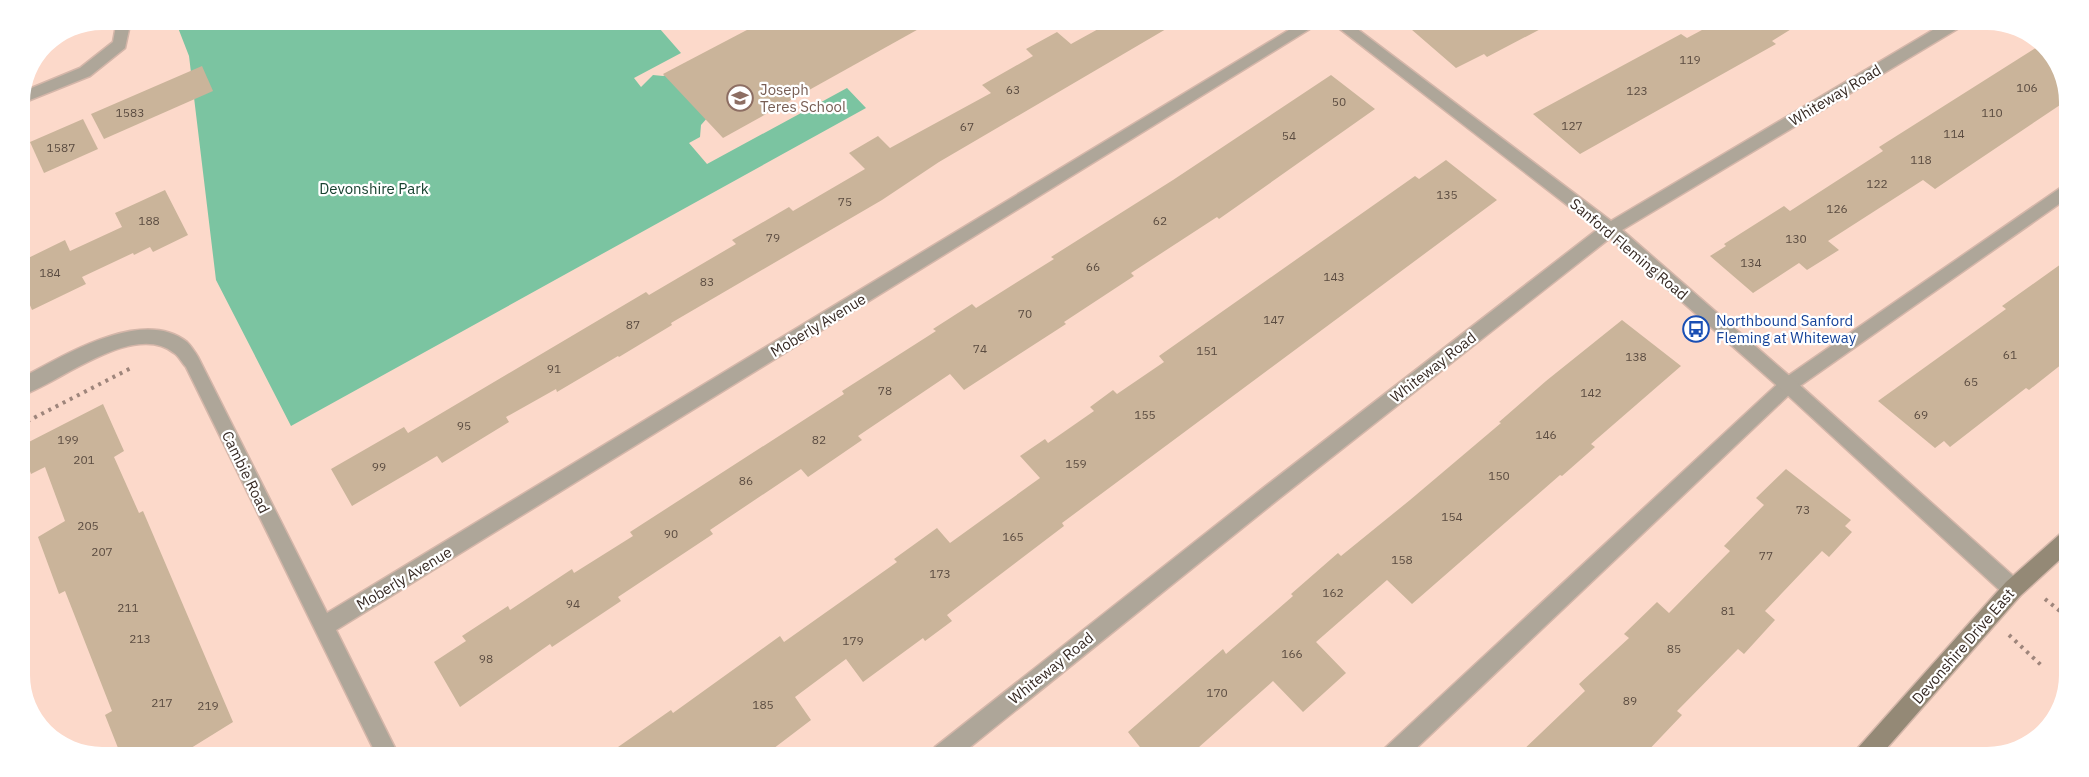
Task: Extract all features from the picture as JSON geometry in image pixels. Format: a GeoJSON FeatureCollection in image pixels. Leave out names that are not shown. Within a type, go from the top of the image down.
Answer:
{"type":"FeatureCollection","features":[{"type":"Feature","properties":{"kind":"street"},"geometry":{"type":"LineString","coordinates":[[31,95],[85,72],[120,44],[122,30]]}},
{"type":"Feature","properties":{"kind":"street","name":"Moberly Avenue"},"geometry":{"type":"LineString","coordinates":[[323,627],[1301,30]]}},
{"type":"Feature","properties":{"kind":"street","name":"Sanford Fleming Road"},"geometry":{"type":"LineString","coordinates":[[1349,30],[1610,229],[1788,385],[2013,589]]}},
{"type":"Feature","properties":{"kind":"street","name":"Whiteway Road"},"geometry":{"type":"LineString","coordinates":[[953,747],[1274,491],[1610,229],[1944,30]]}},
{"type":"Feature","properties":{"kind":"street"},"geometry":{"type":"LineString","coordinates":[[1403,747],[1788,385],[2059,195]]}},
{"type":"Feature","properties":{"kind":"street","name":"Cambie Road"},"geometry":{"type":"LineString","coordinates":[[30,383],[99,347],[129,338],[157,338],[178,346],[192,362],[383,747]]}},
{"type":"Feature","properties":{"kind":"street","name":"Devonshire Drive East"},"geometry":{"type":"LineString","coordinates":[[1874,747],[2013,589],[2059,547]]}},
{"type":"Feature","properties":{"kind":"path"},"geometry":{"type":"LineString","coordinates":[[30,420],[136,365]]}},
{"type":"Feature","properties":{"kind":"path"},"geometry":{"type":"LineString","coordinates":[[2008,634],[2041,665]]}},
{"type":"Feature","properties":{"kind":"green space","name":"Devonshire Park"},"geometry":{"type":"Polygon","coordinates":[[[179,30],[661,30],[681,53],[634,78],[641,87],[653,75],[663,76],[674,72],[708,117],[701,125],[700,137],[689,143],[707,164],[847,88],[866,108],[291,426],[216,280],[189,56],[179,30]]]}},
{"type":"Feature","properties":{"kind":"building"},"geometry":{"type":"Polygon","coordinates":[[[747,30],[917,30],[723,138],[663,74],[747,30]]]}},
{"type":"Feature","properties":{"kind":"building"},"geometry":{"type":"Polygon","coordinates":[[[1096,30],[1164,30],[939,162],[882,200],[671,323],[672,325],[619,357],[557,392],[556,389],[506,417],[509,422],[442,463],[437,456],[352,506],[331,469],[404,427],[408,433],[646,292],[649,295],[736,244],[732,240],[789,207],[793,211],[865,169],[849,153],[878,136],[890,148],[991,93],[982,85],[1033,56],[1026,49],[1057,32],[1071,44],[1096,30]]]}},
{"type":"Feature","properties":{"kind":"building"},"geometry":{"type":"Polygon","coordinates":[[[1412,30],[1539,30],[1487,57],[1484,54],[1456,68],[1412,30]]]}},
{"type":"Feature","properties":{"kind":"building"},"geometry":{"type":"Polygon","coordinates":[[[1702,30],[1790,30],[1772,41],[1776,44],[1580,154],[1533,114],[1681,34],[1687,38],[1702,30]]]}},
{"type":"Feature","properties":{"kind":"building"},"geometry":{"type":"Polygon","coordinates":[[[2035,48],[2044,58],[2055,79],[2059,106],[1935,189],[1923,180],[1828,241],[1839,250],[1807,270],[1799,263],[1753,293],[1710,256],[1726,246],[1724,244],[1784,206],[1790,211],[1883,151],[1879,147],[2035,48]]]}},
{"type":"Feature","properties":{"kind":"building"},"geometry":{"type":"Polygon","coordinates":[[[202,66],[213,91],[104,139],[91,114],[202,66]]]}},
{"type":"Feature","properties":{"kind":"building"},"geometry":{"type":"Polygon","coordinates":[[[1331,75],[1375,109],[1219,219],[1217,217],[1131,273],[1134,276],[1064,322],[1066,324],[964,390],[950,374],[858,436],[862,440],[808,477],[801,469],[710,530],[713,534],[618,597],[621,601],[552,647],[550,644],[460,707],[434,662],[466,641],[462,636],[508,606],[510,610],[572,569],[574,573],[633,536],[630,532],[844,394],[842,391],[936,331],[933,329],[972,304],[976,308],[1054,259],[1051,257],[1173,180],[1331,75]]]}},
{"type":"Feature","properties":{"kind":"building"},"geometry":{"type":"Polygon","coordinates":[[[83,119],[98,149],[44,173],[30,142],[83,119]]]}},
{"type":"Feature","properties":{"kind":"building"},"geometry":{"type":"Polygon","coordinates":[[[1446,160],[1497,200],[1062,523],[1064,526],[947,615],[952,621],[925,641],[923,638],[863,682],[846,659],[795,697],[811,720],[776,747],[618,747],[671,710],[673,713],[780,636],[784,642],[897,562],[894,559],[937,528],[950,543],[1040,478],[1020,456],[1045,439],[1048,443],[1094,411],[1090,407],[1113,390],[1117,394],[1164,362],[1159,356],[1415,176],[1419,179],[1446,160]]]}},
{"type":"Feature","properties":{"kind":"building"},"geometry":{"type":"Polygon","coordinates":[[[165,190],[188,235],[153,252],[150,247],[134,255],[133,253],[82,277],[86,284],[32,310],[30,305],[30,257],[65,240],[70,251],[122,227],[115,213],[165,190]]]}},
{"type":"Feature","properties":{"kind":"building"},"geometry":{"type":"Polygon","coordinates":[[[2059,265],[2059,366],[2029,390],[2026,388],[1950,447],[1944,441],[1935,448],[1878,401],[2006,309],[2002,306],[2059,265]]]}},
{"type":"Feature","properties":{"kind":"building"},"geometry":{"type":"Polygon","coordinates":[[[1622,320],[1681,366],[1591,444],[1595,447],[1412,604],[1387,580],[1316,642],[1346,673],[1303,712],[1273,681],[1199,747],[1140,747],[1128,732],[1223,649],[1226,654],[1338,553],[1341,556],[1410,500],[1501,423],[1499,422],[1622,320]]]}},
{"type":"Feature","properties":{"kind":"building"},"geometry":{"type":"Polygon","coordinates":[[[103,404],[124,451],[114,457],[139,513],[143,511],[233,722],[193,747],[118,747],[105,715],[112,711],[65,591],[59,594],[38,537],[65,521],[45,467],[31,474],[30,441],[103,404]]]}},
{"type":"Feature","properties":{"kind":"building"},"geometry":{"type":"Polygon","coordinates":[[[1786,469],[1851,520],[1845,526],[1852,532],[1829,557],[1822,551],[1765,611],[1775,620],[1744,654],[1738,649],[1677,711],[1682,715],[1652,747],[1526,747],[1585,691],[1579,684],[1629,638],[1624,634],[1657,602],[1669,613],[1730,551],[1724,546],[1764,505],[1756,498],[1786,469]]]}},
{"type":"Feature","properties":{"kind":"place","name":"Joseph Teres School"},"geometry":{"type":"Point","coordinates":[740,98]}},
{"type":"Feature","properties":{"kind":"place","name":"Northbound Sanford Fleming at Whiteway"},"geometry":{"type":"Point","coordinates":[1696,329]}}]}
